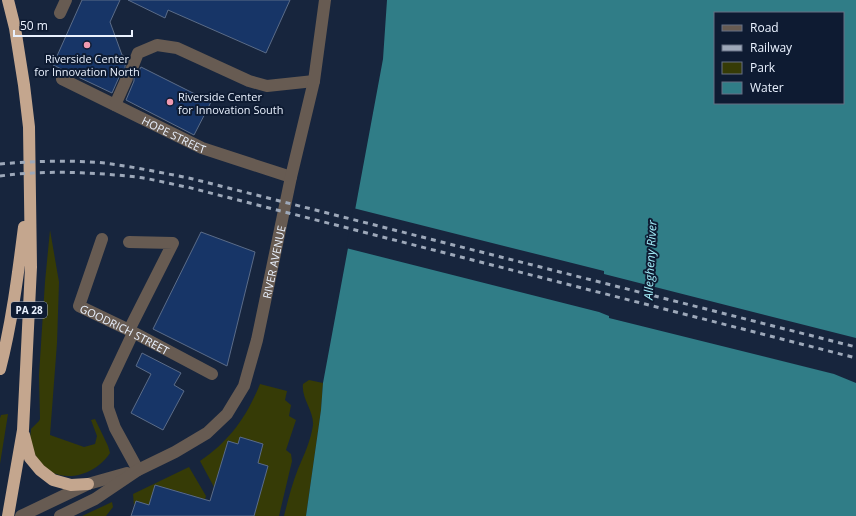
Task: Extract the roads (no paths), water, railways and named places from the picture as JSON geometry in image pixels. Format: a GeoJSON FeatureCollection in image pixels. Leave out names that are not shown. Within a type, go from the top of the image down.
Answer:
{"type":"FeatureCollection","features":[{"type":"Feature","properties":{"kind":"highway","name":"PA 28"},"geometry":{"type":"LineString","coordinates":[[8,0],[15,28],[29,127],[31,267],[23,430],[8,516]]}},
{"type":"Feature","properties":{"kind":"highway"},"geometry":{"type":"LineString","coordinates":[[0,369],[16,290],[29,191]]}},
{"type":"Feature","properties":{"kind":"highway"},"geometry":{"type":"LineString","coordinates":[[23,430],[30,458],[40,470],[53,480],[71,485],[88,484]]}},
{"type":"Feature","properties":{"kind":"street"},"geometry":{"type":"LineString","coordinates":[[60,13],[66,0]]}},
{"type":"Feature","properties":{"kind":"street","name":"RIVER AVENUE"},"geometry":{"type":"LineString","coordinates":[[138,470],[175,452],[207,433],[227,414],[244,386],[257,340],[291,177],[314,81],[325,0]]}},
{"type":"Feature","properties":{"kind":"street"},"geometry":{"type":"LineString","coordinates":[[115,105],[138,53],[157,45],[177,48],[249,81],[267,86],[314,81]]}},
{"type":"Feature","properties":{"kind":"street","name":"HOPE STREET"},"geometry":{"type":"LineString","coordinates":[[62,79],[202,148],[291,177]]}},
{"type":"Feature","properties":{"kind":"street","name":"GOODRICH STREET"},"geometry":{"type":"LineString","coordinates":[[102,239],[79,306],[212,374]]}},
{"type":"Feature","properties":{"kind":"street"},"geometry":{"type":"LineString","coordinates":[[129,242],[173,243],[131,332],[108,386],[108,408],[115,428],[138,470]]}},
{"type":"Feature","properties":{"kind":"street"},"geometry":{"type":"LineString","coordinates":[[21,516],[88,484],[138,470]]}},
{"type":"Feature","properties":{"kind":"street"},"geometry":{"type":"LineString","coordinates":[[60,516],[96,499],[138,470]]}},
{"type":"Feature","properties":{"kind":"water","name":"Allegheny River"},"geometry":{"type":"Polygon","coordinates":[[[387,0],[856,0],[856,516],[306,516],[321,410],[323,383],[383,59],[387,0]]]}},
{"type":"Feature","properties":{"kind":"railway"},"geometry":{"type":"LineString","coordinates":[[0,164],[52,161],[105,163],[193,179],[856,347]]}},
{"type":"Feature","properties":{"kind":"railway"},"geometry":{"type":"LineString","coordinates":[[0,176],[68,172],[142,178],[187,187],[856,358]]}},
{"type":"Feature","properties":{"kind":"place","name":"Riverside Center for Innovation North"},"geometry":{"type":"Point","coordinates":[87,45]}},
{"type":"Feature","properties":{"kind":"place","name":"Riverside Center for Innovation South"},"geometry":{"type":"Point","coordinates":[170,102]}}]}
